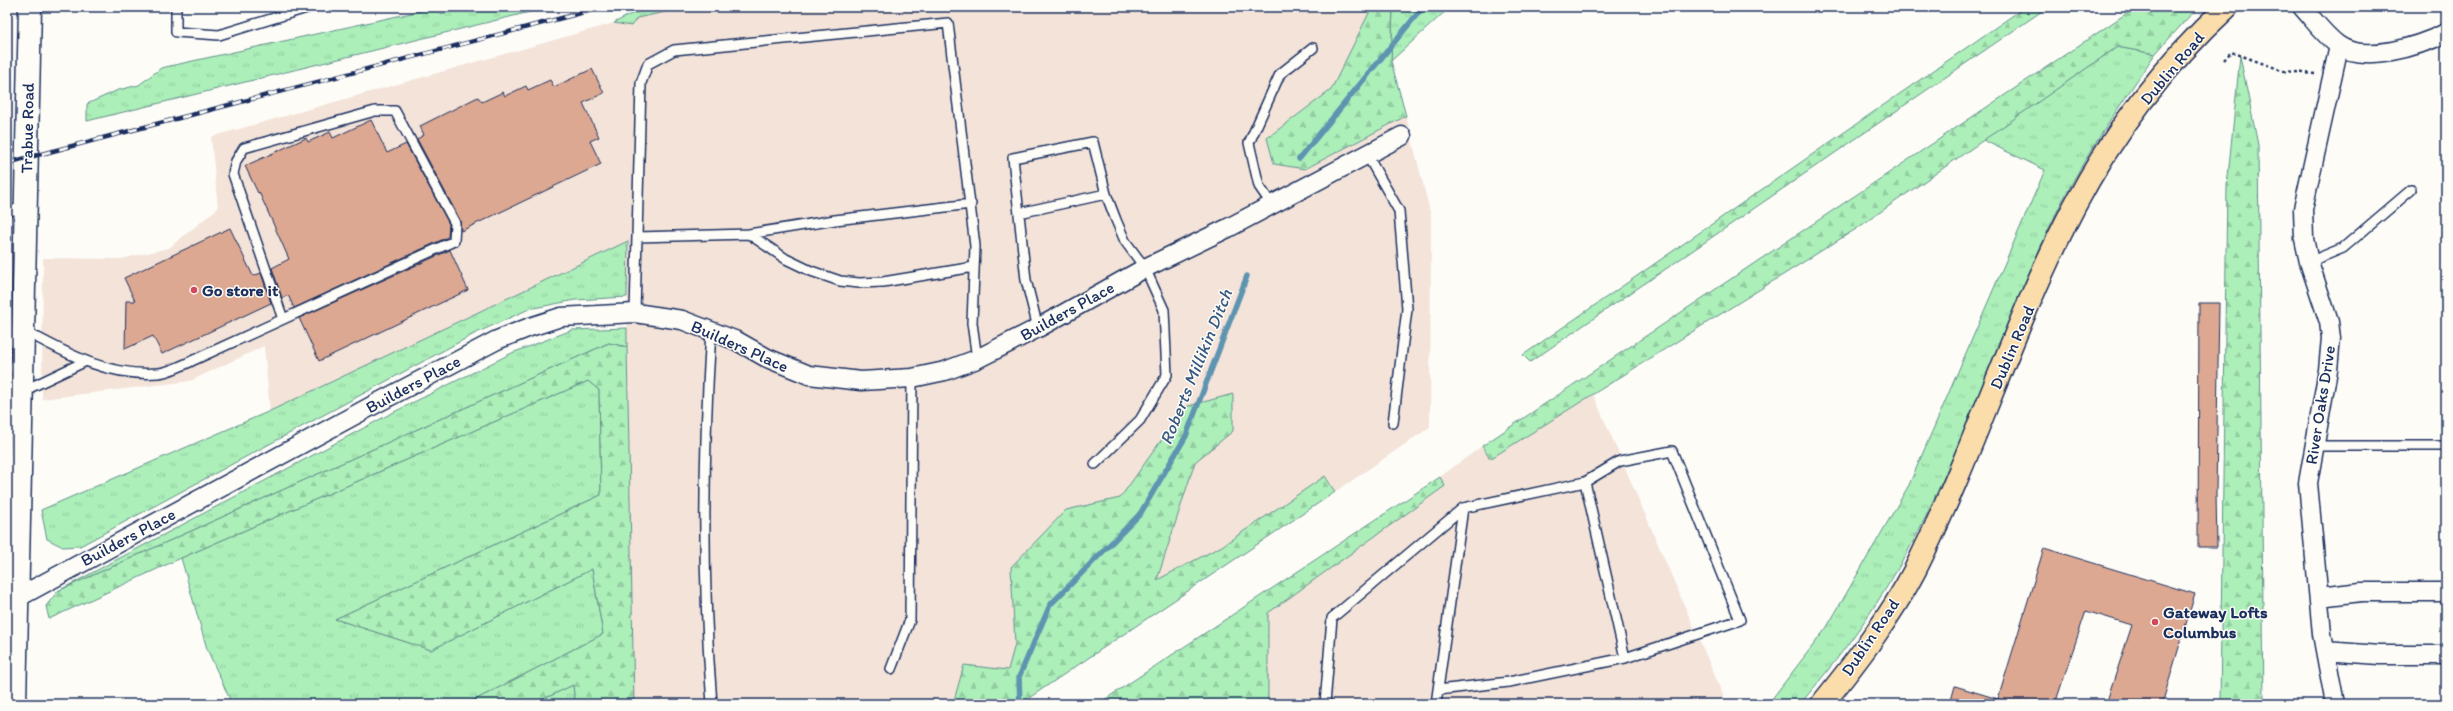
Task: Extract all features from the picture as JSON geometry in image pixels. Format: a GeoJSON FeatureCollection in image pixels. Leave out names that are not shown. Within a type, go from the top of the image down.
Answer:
{"type":"FeatureCollection","features":[{"type":"Feature","properties":{"kind":"main road","name":"Trabue Road"},"geometry":{"type":"LineString","coordinates":[[15,704],[17,598],[13,492],[21,391],[14,367],[17,337],[16,210],[30,7]]}},
{"type":"Feature","properties":{"kind":"main road","name":"Dublin Road"},"geometry":{"type":"LineString","coordinates":[[1822,704],[1863,654],[1914,572],[1951,491],[2058,240],[2092,175],[2145,98],[2184,50],[2227,7]]}},
{"type":"Feature","properties":{"kind":"street"},"geometry":{"type":"LineString","coordinates":[[2302,7],[2339,46],[2365,53],[2384,53],[2421,45],[2446,32]]}},
{"type":"Feature","properties":{"kind":"street","name":"River Oaks Drive"},"geometry":{"type":"LineString","coordinates":[[2335,704],[2325,651],[2318,597],[2308,483],[2328,370],[2331,338],[2329,322],[2309,262],[2304,239],[2304,209],[2339,46]]}},
{"type":"Feature","properties":{"kind":"street","name":"Builders Place"},"geometry":{"type":"LineString","coordinates":[[17,598],[497,340],[561,317],[635,313],[682,320],[711,331],[809,375],[861,381],[912,378],[945,371],[977,359],[1038,328],[1145,268],[1272,205],[1402,136]]}},
{"type":"Feature","properties":{"kind":"street"},"geometry":{"type":"LineString","coordinates":[[2318,597],[2361,592],[2446,592]]}},
{"type":"Feature","properties":{"kind":"street"},"geometry":{"type":"LineString","coordinates":[[2325,651],[2379,655],[2446,655]]}},
{"type":"Feature","properties":{"kind":"lane"},"geometry":{"type":"LineString","coordinates":[[176,7],[176,32],[219,35],[310,7]]}},
{"type":"Feature","properties":{"kind":"lane"},"geometry":{"type":"LineString","coordinates":[[635,313],[641,83],[648,64],[674,50],[948,22],[975,246],[972,323],[977,359]]}},
{"type":"Feature","properties":{"kind":"lane"},"geometry":{"type":"LineString","coordinates":[[1272,205],[1259,186],[1249,143],[1280,74],[1313,48]]}},
{"type":"Feature","properties":{"kind":"lane"},"geometry":{"type":"LineString","coordinates":[[17,337],[109,370],[159,373],[196,359],[454,241],[455,223],[395,111],[375,111],[244,148],[236,161],[233,174],[283,319]]}},
{"type":"Feature","properties":{"kind":"lane"},"geometry":{"type":"LineString","coordinates":[[1038,328],[1026,280],[1013,158],[1093,142],[1106,194],[1125,241],[1145,268],[1164,310],[1167,375],[1140,420],[1095,464]]}},
{"type":"Feature","properties":{"kind":"lane"},"geometry":{"type":"LineString","coordinates":[[1367,155],[1399,211],[1407,309],[1393,423]]}},
{"type":"Feature","properties":{"kind":"lane"},"geometry":{"type":"LineString","coordinates":[[2309,262],[2348,244],[2411,190]]}},
{"type":"Feature","properties":{"kind":"lane"},"geometry":{"type":"LineString","coordinates":[[1019,214],[1106,194]]}},
{"type":"Feature","properties":{"kind":"lane"},"geometry":{"type":"LineString","coordinates":[[638,237],[749,234],[835,220],[971,204]]}},
{"type":"Feature","properties":{"kind":"lane"},"geometry":{"type":"LineString","coordinates":[[749,234],[786,259],[811,271],[840,280],[859,283],[882,282],[974,267]]}},
{"type":"Feature","properties":{"kind":"lane"},"geometry":{"type":"LineString","coordinates":[[711,331],[705,428],[703,530],[706,634],[712,704]]}},
{"type":"Feature","properties":{"kind":"lane"},"geometry":{"type":"LineString","coordinates":[[21,391],[84,362]]}},
{"type":"Feature","properties":{"kind":"lane"},"geometry":{"type":"LineString","coordinates":[[891,668],[910,620],[912,378]]}},
{"type":"Feature","properties":{"kind":"lane"},"geometry":{"type":"LineString","coordinates":[[2314,446],[2446,446]]}},
{"type":"Feature","properties":{"kind":"lane"},"geometry":{"type":"LineString","coordinates":[[1325,704],[1332,618],[1463,508],[1585,482],[1620,461],[1672,451],[1740,620],[1625,658],[1509,682],[1438,690]]}},
{"type":"Feature","properties":{"kind":"lane"},"geometry":{"type":"LineString","coordinates":[[1585,482],[1625,658]]}},
{"type":"Feature","properties":{"kind":"lane"},"geometry":{"type":"LineString","coordinates":[[1436,704],[1463,508]]}},
{"type":"Feature","properties":{"kind":"path"},"geometry":{"type":"LineString","coordinates":[[2224,60],[2231,52],[2284,71],[2301,74],[2320,74]]}},
{"type":"Feature","properties":{"kind":"shaded area"},"geometry":{"type":"Polygon","coordinates":[[[689,7],[1370,7],[1370,11],[1331,90],[1267,138],[1273,164],[1305,169],[1406,116],[1431,216],[1430,427],[1335,492],[1325,476],[1222,546],[1156,581],[1195,462],[1233,430],[1186,407],[1120,498],[1066,510],[1012,567],[1015,644],[1008,671],[964,665],[953,704],[634,704],[627,347],[628,241],[270,411],[264,346],[190,381],[42,399],[43,258],[121,259],[169,248],[218,208],[211,137],[614,23],[630,26],[637,18],[689,7]]]}},
{"type":"Feature","properties":{"kind":"shaded area"},"geometry":{"type":"Polygon","coordinates":[[[1593,394],[1727,704],[1268,704],[1268,613],[1444,486],[1440,477],[1482,446],[1490,459],[1593,394]]]}},
{"type":"Feature","properties":{"kind":"green space"},"geometry":{"type":"Polygon","coordinates":[[[429,7],[438,7],[440,14],[471,7],[550,7],[87,121],[87,104],[118,90],[139,85],[161,68],[425,10],[429,7]]]}},
{"type":"Feature","properties":{"kind":"green space"},"geometry":{"type":"Polygon","coordinates":[[[657,7],[689,7],[637,18],[631,26],[614,23],[631,14],[657,7]]]}},
{"type":"Feature","properties":{"kind":"green space"},"geometry":{"type":"Polygon","coordinates":[[[1370,7],[1393,7],[1391,61],[1406,116],[1305,169],[1274,164],[1267,138],[1331,90],[1370,11],[1370,7]]]}},
{"type":"Feature","properties":{"kind":"green space"},"geometry":{"type":"Polygon","coordinates":[[[1393,7],[1450,7],[1391,61],[1393,7]]]}},
{"type":"Feature","properties":{"kind":"green space"},"geometry":{"type":"Polygon","coordinates":[[[2025,7],[2048,7],[1530,362],[1523,355],[2025,7]]]}},
{"type":"Feature","properties":{"kind":"green space"},"geometry":{"type":"Polygon","coordinates":[[[2136,7],[2198,7],[2155,54],[2117,47],[1856,229],[1490,459],[1482,446],[2136,7]]]}},
{"type":"Feature","properties":{"kind":"green space"},"geometry":{"type":"Polygon","coordinates":[[[10,21],[7,157],[7,22],[10,21]]]}},
{"type":"Feature","properties":{"kind":"green space"},"geometry":{"type":"Polygon","coordinates":[[[2117,47],[2155,54],[2099,138],[2061,203],[2018,299],[1958,446],[1912,543],[1884,592],[1852,638],[1800,704],[1768,704],[1827,627],[1909,485],[2045,170],[1983,140],[2117,47]]]}},
{"type":"Feature","properties":{"kind":"green space"},"geometry":{"type":"Polygon","coordinates":[[[2240,56],[2258,145],[2264,704],[2220,704],[2227,186],[2240,56]]]}},
{"type":"Feature","properties":{"kind":"green space"},"geometry":{"type":"Polygon","coordinates":[[[628,241],[627,297],[575,300],[529,309],[476,333],[80,546],[63,547],[47,539],[41,510],[270,411],[628,241]]]}},
{"type":"Feature","properties":{"kind":"green space"},"geometry":{"type":"Polygon","coordinates":[[[627,328],[627,347],[609,343],[58,591],[390,414],[512,353],[572,330],[627,328]]]}},
{"type":"Feature","properties":{"kind":"green space"},"geometry":{"type":"Polygon","coordinates":[[[609,343],[627,347],[634,704],[575,704],[573,685],[533,704],[467,704],[603,634],[592,569],[431,650],[335,619],[601,495],[599,390],[588,381],[181,558],[49,619],[46,606],[58,591],[609,343]]]}},
{"type":"Feature","properties":{"kind":"green space"},"geometry":{"type":"Polygon","coordinates":[[[588,381],[599,390],[601,495],[335,619],[431,650],[592,569],[603,634],[467,704],[232,704],[207,649],[181,558],[588,381]]]}},
{"type":"Feature","properties":{"kind":"green space"},"geometry":{"type":"Polygon","coordinates":[[[1233,394],[1233,431],[1195,462],[1157,580],[1222,546],[1325,476],[1335,492],[1020,704],[953,704],[964,665],[1008,670],[1015,644],[1011,567],[1066,510],[1120,498],[1185,407],[1233,394]]]}},
{"type":"Feature","properties":{"kind":"green space"},"geometry":{"type":"Polygon","coordinates":[[[1440,477],[1445,486],[1268,613],[1268,704],[1098,704],[1440,477]]]}},
{"type":"Feature","properties":{"kind":"green space"},"geometry":{"type":"Polygon","coordinates":[[[573,685],[575,704],[533,704],[573,685]]]}},
{"type":"Feature","properties":{"kind":"building"},"geometry":{"type":"Polygon","coordinates":[[[592,69],[604,93],[583,103],[599,137],[590,141],[601,164],[461,231],[460,220],[417,139],[424,135],[420,126],[478,97],[482,102],[503,92],[505,96],[526,86],[528,90],[550,80],[554,87],[592,69]]]}},
{"type":"Feature","properties":{"kind":"building"},"geometry":{"type":"Polygon","coordinates":[[[371,120],[387,153],[406,144],[449,224],[448,237],[294,308],[288,295],[282,298],[272,268],[289,259],[259,192],[258,193],[245,166],[306,138],[308,142],[330,132],[333,138],[371,120]]]}},
{"type":"Feature","properties":{"kind":"building","name":"Go store it"},"geometry":{"type":"Polygon","coordinates":[[[230,228],[253,276],[261,273],[271,303],[162,354],[153,336],[125,349],[126,301],[135,301],[124,278],[230,228]]]}},
{"type":"Feature","properties":{"kind":"building"},"geometry":{"type":"Polygon","coordinates":[[[450,250],[468,290],[319,361],[299,318],[450,250]]]}},
{"type":"Feature","properties":{"kind":"building"},"geometry":{"type":"Polygon","coordinates":[[[2199,303],[2219,303],[2216,493],[2217,547],[2198,547],[2199,303]]]}},
{"type":"Feature","properties":{"kind":"building","name":"Gateway Lofts Columbus"},"geometry":{"type":"Polygon","coordinates":[[[2044,548],[2195,594],[2162,704],[2106,704],[2132,625],[2086,611],[2055,704],[1950,704],[1955,686],[1998,699],[2044,548]]]}},
{"type":"Feature","properties":{"kind":"waterway","name":"Roberts Millikin Ditch"},"geometry":{"type":"LineString","coordinates":[[1299,159],[1423,7]]}},
{"type":"Feature","properties":{"kind":"waterway","name":"Roberts Millikin Ditch"},"geometry":{"type":"LineString","coordinates":[[1020,704],[1019,677],[1050,605],[1140,514],[1186,436],[1247,276]]}},
{"type":"Feature","properties":{"kind":"railway"},"geometry":{"type":"LineString","coordinates":[[7,163],[604,7]]}},
{"type":"Feature","properties":{"kind":"place","name":"Go store it"},"geometry":{"type":"Point","coordinates":[194,290]}},
{"type":"Feature","properties":{"kind":"place","name":"Gateway Lofts Columbus"},"geometry":{"type":"Point","coordinates":[2155,622]}}]}
